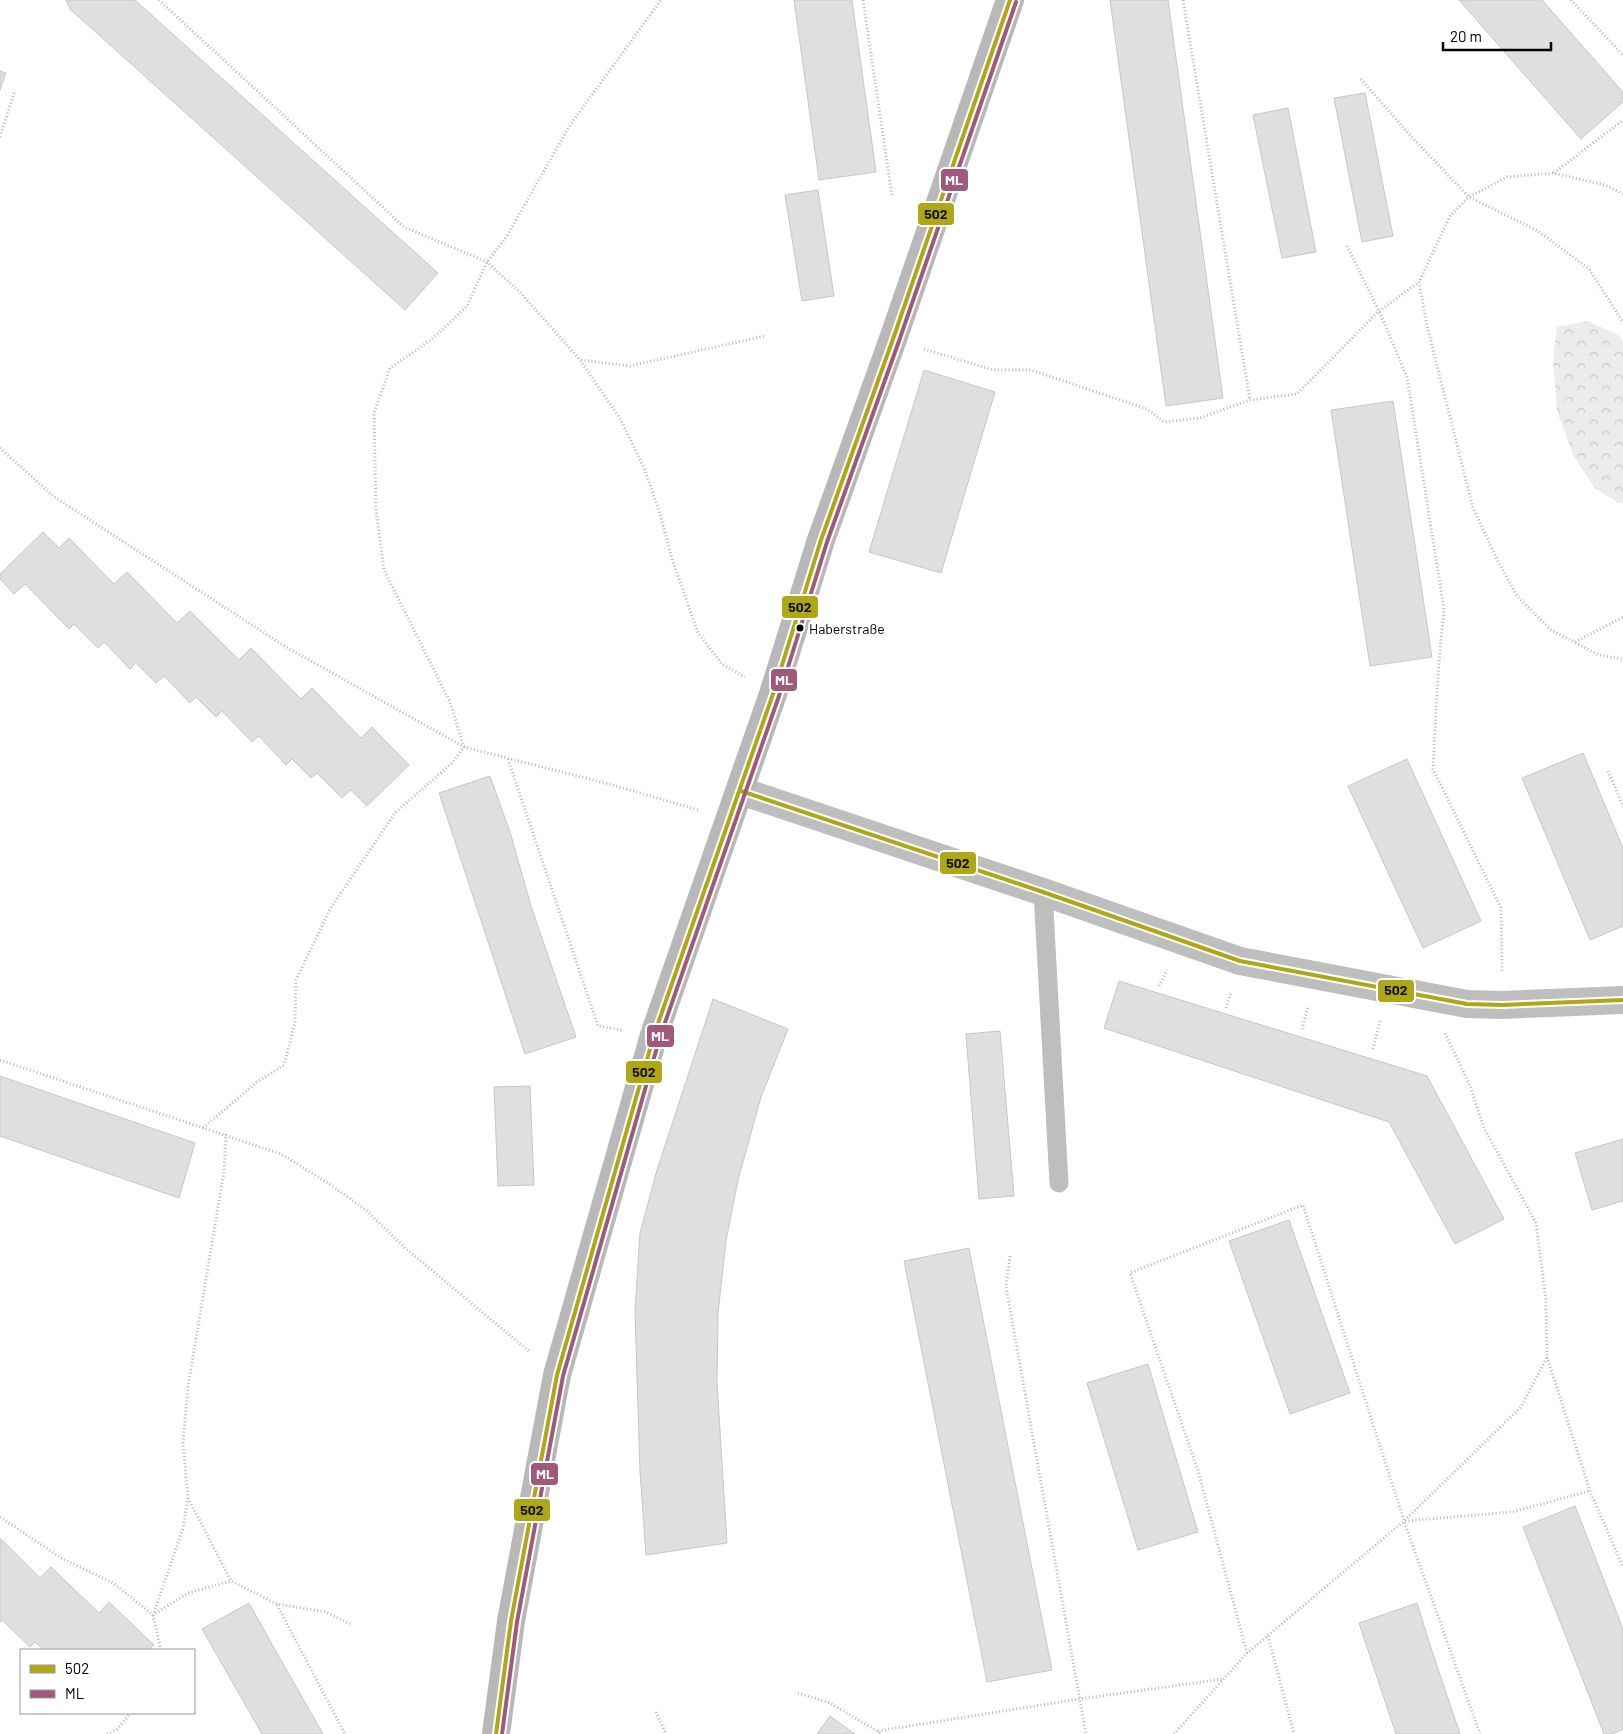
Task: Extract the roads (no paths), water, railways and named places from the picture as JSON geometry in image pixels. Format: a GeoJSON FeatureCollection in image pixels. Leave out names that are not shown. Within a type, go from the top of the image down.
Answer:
{"type":"FeatureCollection","features":[{"type":"Feature","properties":{"kind":"street"},"geometry":{"type":"LineString","coordinates":[[496,1734],[511,1621],[557,1375],[654,1035],[774,694],[821,540],[894,339],[1010,0]]}},
{"type":"Feature","properties":{"kind":"street"},"geometry":{"type":"LineString","coordinates":[[741,791],[1240,960],[1467,1004],[1502,1006],[1623,1000]]}},
{"type":"Feature","properties":{"kind":"lane"},"geometry":{"type":"LineString","coordinates":[[1043,892],[1059,1183]]}},
{"type":"Feature","properties":{"kind":"place","name":"Haberstraße"},"geometry":{"type":"Point","coordinates":[800,628]}}]}
